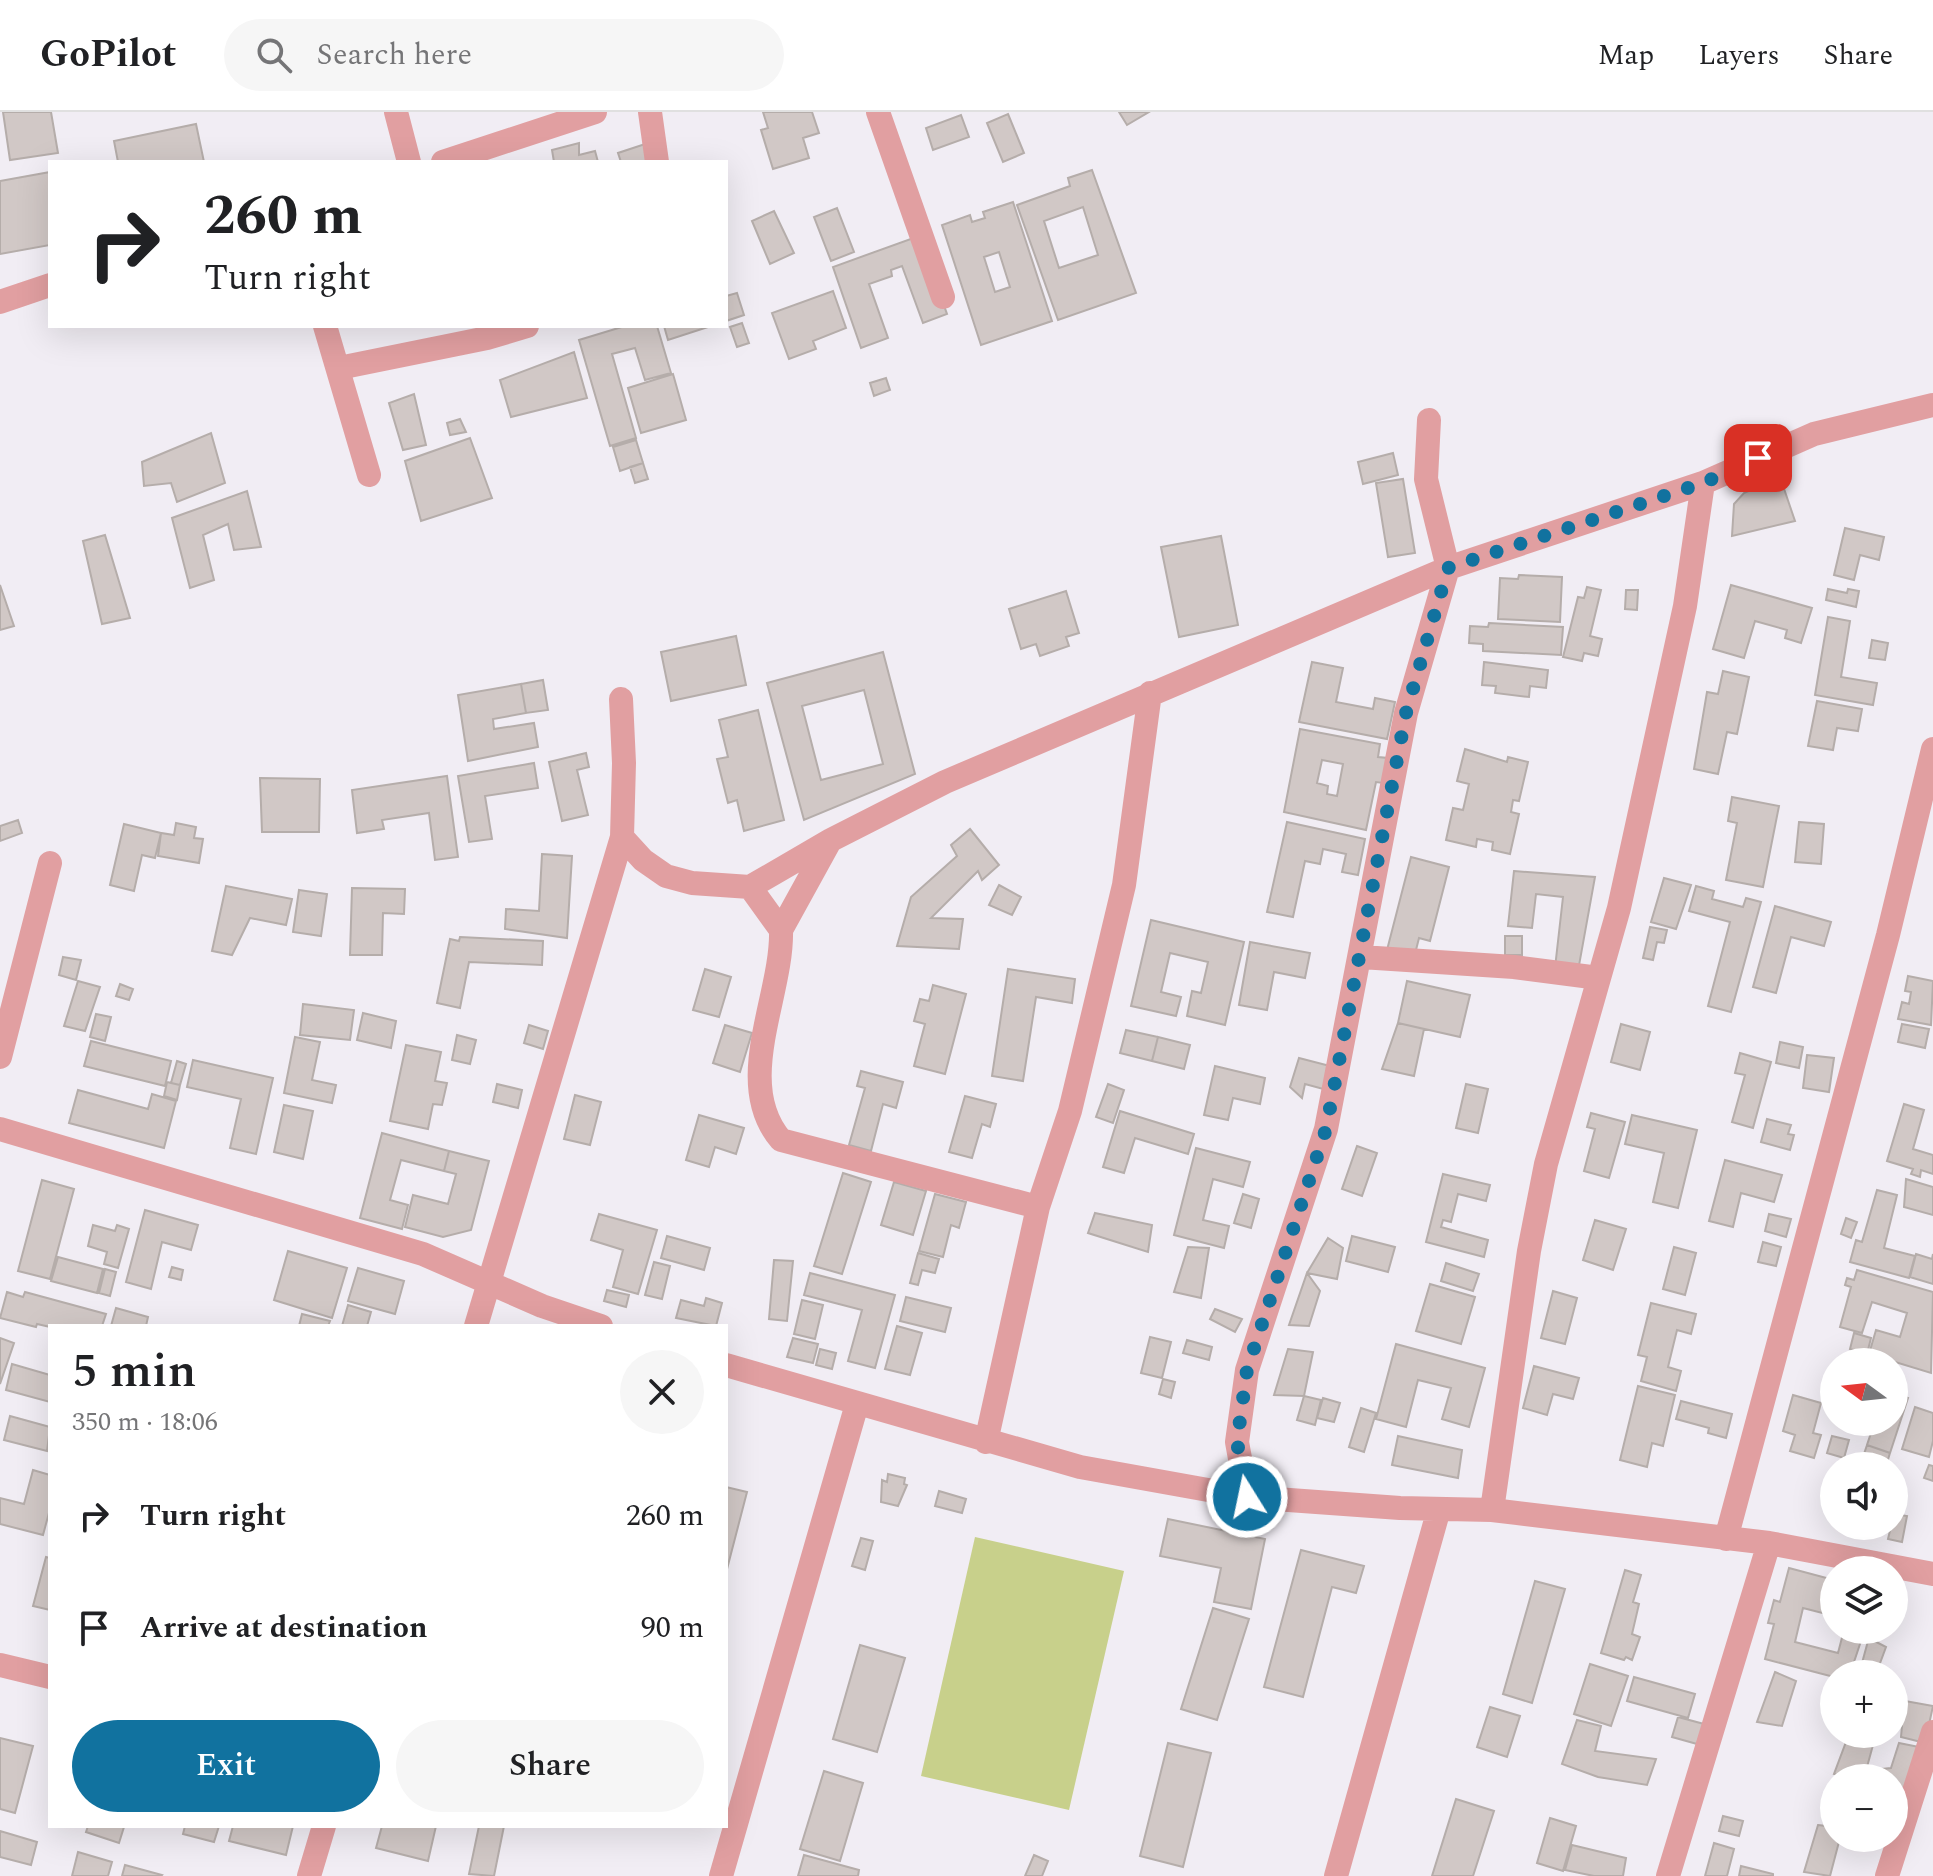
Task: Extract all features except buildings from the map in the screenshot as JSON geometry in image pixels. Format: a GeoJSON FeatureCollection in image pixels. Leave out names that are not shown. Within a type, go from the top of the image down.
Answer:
{"type":"FeatureCollection","features":[{"type":"Feature","properties":{"kind":"street"},"geometry":{"type":"LineString","coordinates":[[396,112],[408,160]]}},
{"type":"Feature","properties":{"kind":"street"},"geometry":{"type":"LineString","coordinates":[[449,160],[595,112]]}},
{"type":"Feature","properties":{"kind":"street"},"geometry":{"type":"LineString","coordinates":[[650,112],[657,160]]}},
{"type":"Feature","properties":{"kind":"street"},"geometry":{"type":"LineString","coordinates":[[878,112],[943,297]]}},
{"type":"Feature","properties":{"kind":"street"},"geometry":{"type":"LineString","coordinates":[[0,302],[48,286]]}},
{"type":"Feature","properties":{"kind":"street"},"geometry":{"type":"LineString","coordinates":[[326,328],[369,475]]}},
{"type":"Feature","properties":{"kind":"street"},"geometry":{"type":"LineString","coordinates":[[339,368],[487,338],[520,328]]}},
{"type":"Feature","properties":{"kind":"street"},"geometry":{"type":"LineString","coordinates":[[622,837],[643,860],[666,876],[692,883],[750,887],[831,840],[945,782],[1448,568],[1703,483],[1814,434],[1933,405]]}},
{"type":"Feature","properties":{"kind":"street"},"geometry":{"type":"LineString","coordinates":[[1247,1497],[1237,1442],[1247,1370],[1326,1129],[1406,713],[1448,568],[1426,479],[1429,420]]}},
{"type":"Feature","properties":{"kind":"street"},"geometry":{"type":"LineString","coordinates":[[1492,1510],[1529,1251],[1546,1164],[1619,908],[1685,606],[1703,483]]}},
{"type":"Feature","properties":{"kind":"street"},"geometry":{"type":"LineString","coordinates":[[986,1442],[1038,1207],[1070,1111],[1124,885],[1150,693]]}},
{"type":"Feature","properties":{"kind":"street"},"geometry":{"type":"LineString","coordinates":[[477,1324],[622,837],[624,763],[621,699]]}},
{"type":"Feature","properties":{"kind":"street"},"geometry":{"type":"LineString","coordinates":[[1726,1539],[1888,935],[1933,749]]}},
{"type":"Feature","properties":{"kind":"street"},"geometry":{"type":"LineString","coordinates":[[831,840],[781,930],[761,1072],[764,1109],[769,1124],[781,1140],[1038,1207]]}},
{"type":"Feature","properties":{"kind":"street"},"geometry":{"type":"LineString","coordinates":[[0,1057],[50,863]]}},
{"type":"Feature","properties":{"kind":"street"},"geometry":{"type":"LineString","coordinates":[[750,887],[781,930]]}},
{"type":"Feature","properties":{"kind":"street"},"geometry":{"type":"LineString","coordinates":[[1361,957],[1514,967],[1599,978]]}},
{"type":"Feature","properties":{"kind":"street"},"geometry":{"type":"LineString","coordinates":[[0,1129],[423,1254],[489,1280],[542,1306],[595,1324]]}},
{"type":"Feature","properties":{"kind":"street"},"geometry":{"type":"LineString","coordinates":[[728,1366],[1080,1467],[1247,1497],[1492,1510],[1769,1543],[1933,1574]]}},
{"type":"Feature","properties":{"kind":"street"},"geometry":{"type":"LineString","coordinates":[[721,1876],[733,1814],[857,1404]]}},
{"type":"Feature","properties":{"kind":"street"},"geometry":{"type":"LineString","coordinates":[[1336,1876],[1439,1509]]}},
{"type":"Feature","properties":{"kind":"street"},"geometry":{"type":"LineString","coordinates":[[1668,1876],[1769,1543]]}},
{"type":"Feature","properties":{"kind":"street"},"geometry":{"type":"LineString","coordinates":[[0,1665],[48,1677]]}},
{"type":"Feature","properties":{"kind":"street"},"geometry":{"type":"LineString","coordinates":[[1887,1876],[1933,1732]]}},
{"type":"Feature","properties":{"kind":"street"},"geometry":{"type":"LineString","coordinates":[[309,1876],[323,1828]]}},
{"type":"Feature","properties":{"kind":"green space"},"geometry":{"type":"Polygon","coordinates":[[[975,1537],[1124,1571],[1069,1810],[921,1776],[975,1537]]]}},
{"type":"Feature","properties":{"kind":"route"},"geometry":{"type":"LineString","coordinates":[[1247,1497],[1237,1442],[1247,1370],[1255,1337],[1326,1129],[1406,713],[1448,568],[1703,483],[1758,458]]}}]}
